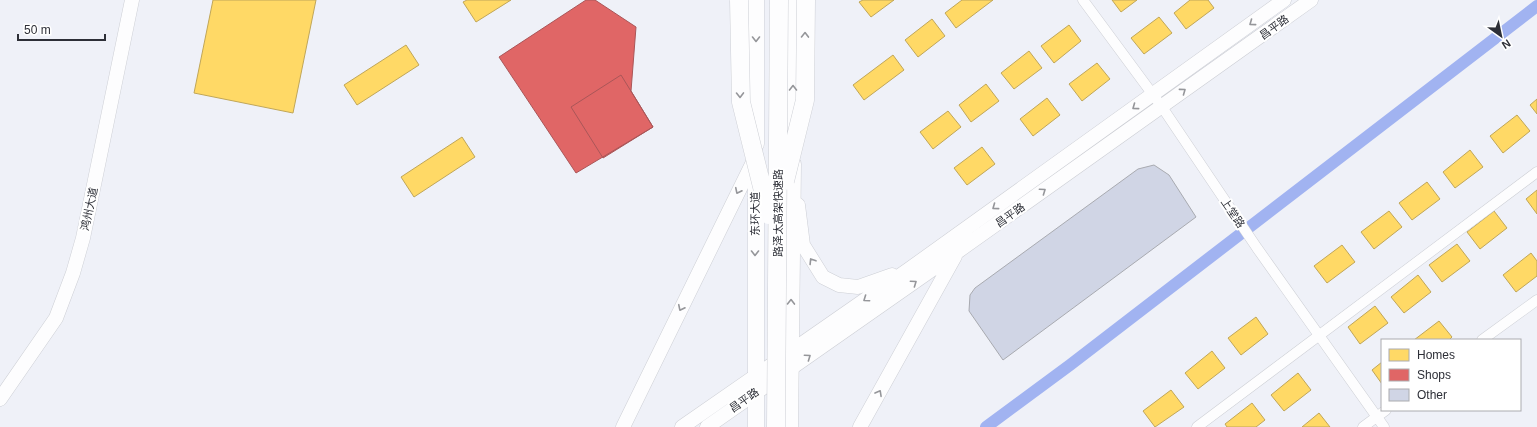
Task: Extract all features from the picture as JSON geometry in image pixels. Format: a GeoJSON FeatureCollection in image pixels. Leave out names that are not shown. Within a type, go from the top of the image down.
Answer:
{"type":"FeatureCollection","features":[{"type":"Feature","properties":{"kind":"highway"},"geometry":{"type":"LineString","coordinates":[[740,0],[741,102],[773,213]]}},
{"type":"Feature","properties":{"kind":"highway","name":"路泽太高架快速路"},"geometry":{"type":"LineString","coordinates":[[770,0],[776,427]]}},
{"type":"Feature","properties":{"kind":"highway","name":"路泽太高架快速路"},"geometry":{"type":"LineString","coordinates":[[768,427],[779,0]]}},
{"type":"Feature","properties":{"kind":"highway"},"geometry":{"type":"LineString","coordinates":[[773,213],[804,100],[806,0]]}},
{"type":"Feature","properties":{"kind":"main road","name":"鸿州大道"},"geometry":{"type":"LineString","coordinates":[[0,400],[56,318],[73,273],[83,238],[132,0]]}},
{"type":"Feature","properties":{"kind":"main road","name":"东环大道"},"geometry":{"type":"LineString","coordinates":[[756,0],[754,393],[756,427]]}},
{"type":"Feature","properties":{"kind":"main road"},"geometry":{"type":"LineString","coordinates":[[790,427],[793,0]]}},
{"type":"Feature","properties":{"kind":"main road","name":"昌平路"},"geometry":{"type":"LineString","coordinates":[[682,427],[908,270],[1284,0]]}},
{"type":"Feature","properties":{"kind":"main road","name":"昌平路"},"geometry":{"type":"LineString","coordinates":[[707,427],[957,252],[1311,0]]}},
{"type":"Feature","properties":{"kind":"main road"},"geometry":{"type":"LineString","coordinates":[[793,152],[803,246],[823,277],[839,284],[858,287],[908,270]]}},
{"type":"Feature","properties":{"kind":"main road"},"geometry":{"type":"LineString","coordinates":[[623,427],[756,156]]}},
{"type":"Feature","properties":{"kind":"main road"},"geometry":{"type":"LineString","coordinates":[[860,427],[957,252]]}},
{"type":"Feature","properties":{"kind":"street","name":"上堂路"},"geometry":{"type":"LineString","coordinates":[[1083,0],[1162,107],[1257,248],[1384,427]]}},
{"type":"Feature","properties":{"kind":"street"},"geometry":{"type":"LineString","coordinates":[[1197,427],[1537,172]]}},
{"type":"Feature","properties":{"kind":"street"},"geometry":{"type":"LineString","coordinates":[[1483,339],[1537,300]]}},
{"type":"Feature","properties":{"kind":"street"},"geometry":{"type":"LineString","coordinates":[[1363,427],[1385,411]]}},
{"type":"Feature","properties":{"kind":"building: Homes"},"geometry":{"type":"Polygon","coordinates":[[[213,0],[316,0],[293,113],[194,93],[213,0]]]}},
{"type":"Feature","properties":{"kind":"building: Homes"},"geometry":{"type":"Polygon","coordinates":[[[467,0],[511,0],[476,22],[463,2],[467,0]]]}},
{"type":"Feature","properties":{"kind":"building: Homes"},"geometry":{"type":"Polygon","coordinates":[[[863,0],[894,0],[871,17],[859,2],[863,0]]]}},
{"type":"Feature","properties":{"kind":"building: Homes"},"geometry":{"type":"Polygon","coordinates":[[[962,0],[993,0],[956,28],[945,13],[962,0]]]}},
{"type":"Feature","properties":{"kind":"building: Homes"},"geometry":{"type":"Polygon","coordinates":[[[1112,0],[1137,0],[1121,12],[1112,0]]]}},
{"type":"Feature","properties":{"kind":"building: Homes"},"geometry":{"type":"Polygon","coordinates":[[[1190,0],[1208,0],[1214,8],[1186,29],[1174,13],[1190,0]]]}},
{"type":"Feature","properties":{"kind":"building: Homes"},"geometry":{"type":"Polygon","coordinates":[[[1159,17],[1172,33],[1144,54],[1131,38],[1159,17]]]}},
{"type":"Feature","properties":{"kind":"building: Homes"},"geometry":{"type":"Polygon","coordinates":[[[932,19],[945,36],[918,57],[905,40],[932,19]]]}},
{"type":"Feature","properties":{"kind":"building: Homes"},"geometry":{"type":"Polygon","coordinates":[[[1069,25],[1081,41],[1054,63],[1041,46],[1069,25]]]}},
{"type":"Feature","properties":{"kind":"building: Homes"},"geometry":{"type":"Polygon","coordinates":[[[406,45],[419,65],[357,105],[344,85],[406,45]]]}},
{"type":"Feature","properties":{"kind":"building: Homes"},"geometry":{"type":"Polygon","coordinates":[[[1029,51],[1042,68],[1014,89],[1001,73],[1029,51]]]}},
{"type":"Feature","properties":{"kind":"building: Homes"},"geometry":{"type":"Polygon","coordinates":[[[893,55],[904,70],[864,100],[853,85],[893,55]]]}},
{"type":"Feature","properties":{"kind":"building: Homes"},"geometry":{"type":"Polygon","coordinates":[[[1097,63],[1110,79],[1082,101],[1069,84],[1097,63]]]}},
{"type":"Feature","properties":{"kind":"building: Homes"},"geometry":{"type":"Polygon","coordinates":[[[986,84],[999,101],[971,122],[959,105],[986,84]]]}},
{"type":"Feature","properties":{"kind":"building: Homes"},"geometry":{"type":"Polygon","coordinates":[[[1047,98],[1060,115],[1033,136],[1020,119],[1047,98]]]}},
{"type":"Feature","properties":{"kind":"building: Homes"},"geometry":{"type":"Polygon","coordinates":[[[1537,99],[1537,114],[1530,105],[1537,99]]]}},
{"type":"Feature","properties":{"kind":"building: Homes"},"geometry":{"type":"Polygon","coordinates":[[[948,111],[961,127],[933,149],[920,132],[948,111]]]}},
{"type":"Feature","properties":{"kind":"building: Homes"},"geometry":{"type":"Polygon","coordinates":[[[1517,115],[1530,131],[1503,153],[1490,136],[1517,115]]]}},
{"type":"Feature","properties":{"kind":"building: Homes"},"geometry":{"type":"Polygon","coordinates":[[[462,137],[475,157],[414,197],[401,177],[462,137]]]}},
{"type":"Feature","properties":{"kind":"building: Homes"},"geometry":{"type":"Polygon","coordinates":[[[982,147],[995,164],[967,185],[954,168],[982,147]]]}},
{"type":"Feature","properties":{"kind":"building: Homes"},"geometry":{"type":"Polygon","coordinates":[[[1470,150],[1483,167],[1455,188],[1443,172],[1470,150]]]}},
{"type":"Feature","properties":{"kind":"building: Homes"},"geometry":{"type":"Polygon","coordinates":[[[1427,182],[1440,199],[1412,220],[1399,203],[1427,182]]]}},
{"type":"Feature","properties":{"kind":"building: Homes"},"geometry":{"type":"Polygon","coordinates":[[[1537,190],[1537,214],[1526,199],[1537,190]]]}},
{"type":"Feature","properties":{"kind":"building: Homes"},"geometry":{"type":"Polygon","coordinates":[[[1389,211],[1402,227],[1374,249],[1361,232],[1389,211]]]}},
{"type":"Feature","properties":{"kind":"building: Homes"},"geometry":{"type":"Polygon","coordinates":[[[1494,211],[1507,228],[1480,249],[1467,232],[1494,211]]]}},
{"type":"Feature","properties":{"kind":"building: Homes"},"geometry":{"type":"Polygon","coordinates":[[[1457,244],[1470,261],[1442,282],[1429,265],[1457,244]]]}},
{"type":"Feature","properties":{"kind":"building: Homes"},"geometry":{"type":"Polygon","coordinates":[[[1342,245],[1355,262],[1327,283],[1314,266],[1342,245]]]}},
{"type":"Feature","properties":{"kind":"building: Homes"},"geometry":{"type":"Polygon","coordinates":[[[1531,253],[1537,261],[1537,276],[1516,292],[1503,275],[1531,253]]]}},
{"type":"Feature","properties":{"kind":"building: Homes"},"geometry":{"type":"Polygon","coordinates":[[[1418,275],[1431,292],[1404,313],[1391,297],[1418,275]]]}},
{"type":"Feature","properties":{"kind":"building: Homes"},"geometry":{"type":"Polygon","coordinates":[[[1375,306],[1388,323],[1360,344],[1348,327],[1375,306]]]}},
{"type":"Feature","properties":{"kind":"building: Homes"},"geometry":{"type":"Polygon","coordinates":[[[1256,317],[1268,334],[1241,355],[1228,338],[1256,317]]]}},
{"type":"Feature","properties":{"kind":"building: Homes"},"geometry":{"type":"Polygon","coordinates":[[[1439,321],[1452,337],[1450,339],[1415,339],[1439,321]]]}},
{"type":"Feature","properties":{"kind":"building: Homes"},"geometry":{"type":"Polygon","coordinates":[[[1212,351],[1225,368],[1198,389],[1185,373],[1212,351]]]}},
{"type":"Feature","properties":{"kind":"building: Homes"},"geometry":{"type":"Polygon","coordinates":[[[1381,363],[1381,383],[1372,370],[1381,363]]]}},
{"type":"Feature","properties":{"kind":"building: Homes"},"geometry":{"type":"Polygon","coordinates":[[[1298,373],[1311,390],[1284,411],[1271,395],[1298,373]]]}},
{"type":"Feature","properties":{"kind":"building: Homes"},"geometry":{"type":"Polygon","coordinates":[[[1171,390],[1184,407],[1155,427],[1143,411],[1171,390]]]}},
{"type":"Feature","properties":{"kind":"building: Homes"},"geometry":{"type":"Polygon","coordinates":[[[1252,403],[1265,420],[1256,427],[1227,427],[1225,424],[1252,403]]]}},
{"type":"Feature","properties":{"kind":"building: Homes"},"geometry":{"type":"Polygon","coordinates":[[[1319,413],[1330,427],[1302,427],[1319,413]]]}},
{"type":"Feature","properties":{"kind":"building: Shops"},"geometry":{"type":"Polygon","coordinates":[[[586,0],[595,0],[636,27],[631,91],[653,127],[576,173],[499,57],[586,0]]]}},
{"type":"Feature","properties":{"kind":"building: Shops"},"geometry":{"type":"Polygon","coordinates":[[[621,75],[653,127],[603,158],[571,107],[621,75]]]}},
{"type":"Feature","properties":{"kind":"building: Other"},"geometry":{"type":"Polygon","coordinates":[[[1154,165],[1169,175],[1196,217],[1003,360],[969,311],[970,295],[975,288],[1138,169],[1154,165]]]}},
{"type":"Feature","properties":{"kind":"waterway"},"geometry":{"type":"LineString","coordinates":[[986,427],[1070,365],[1537,6]]}}]}
